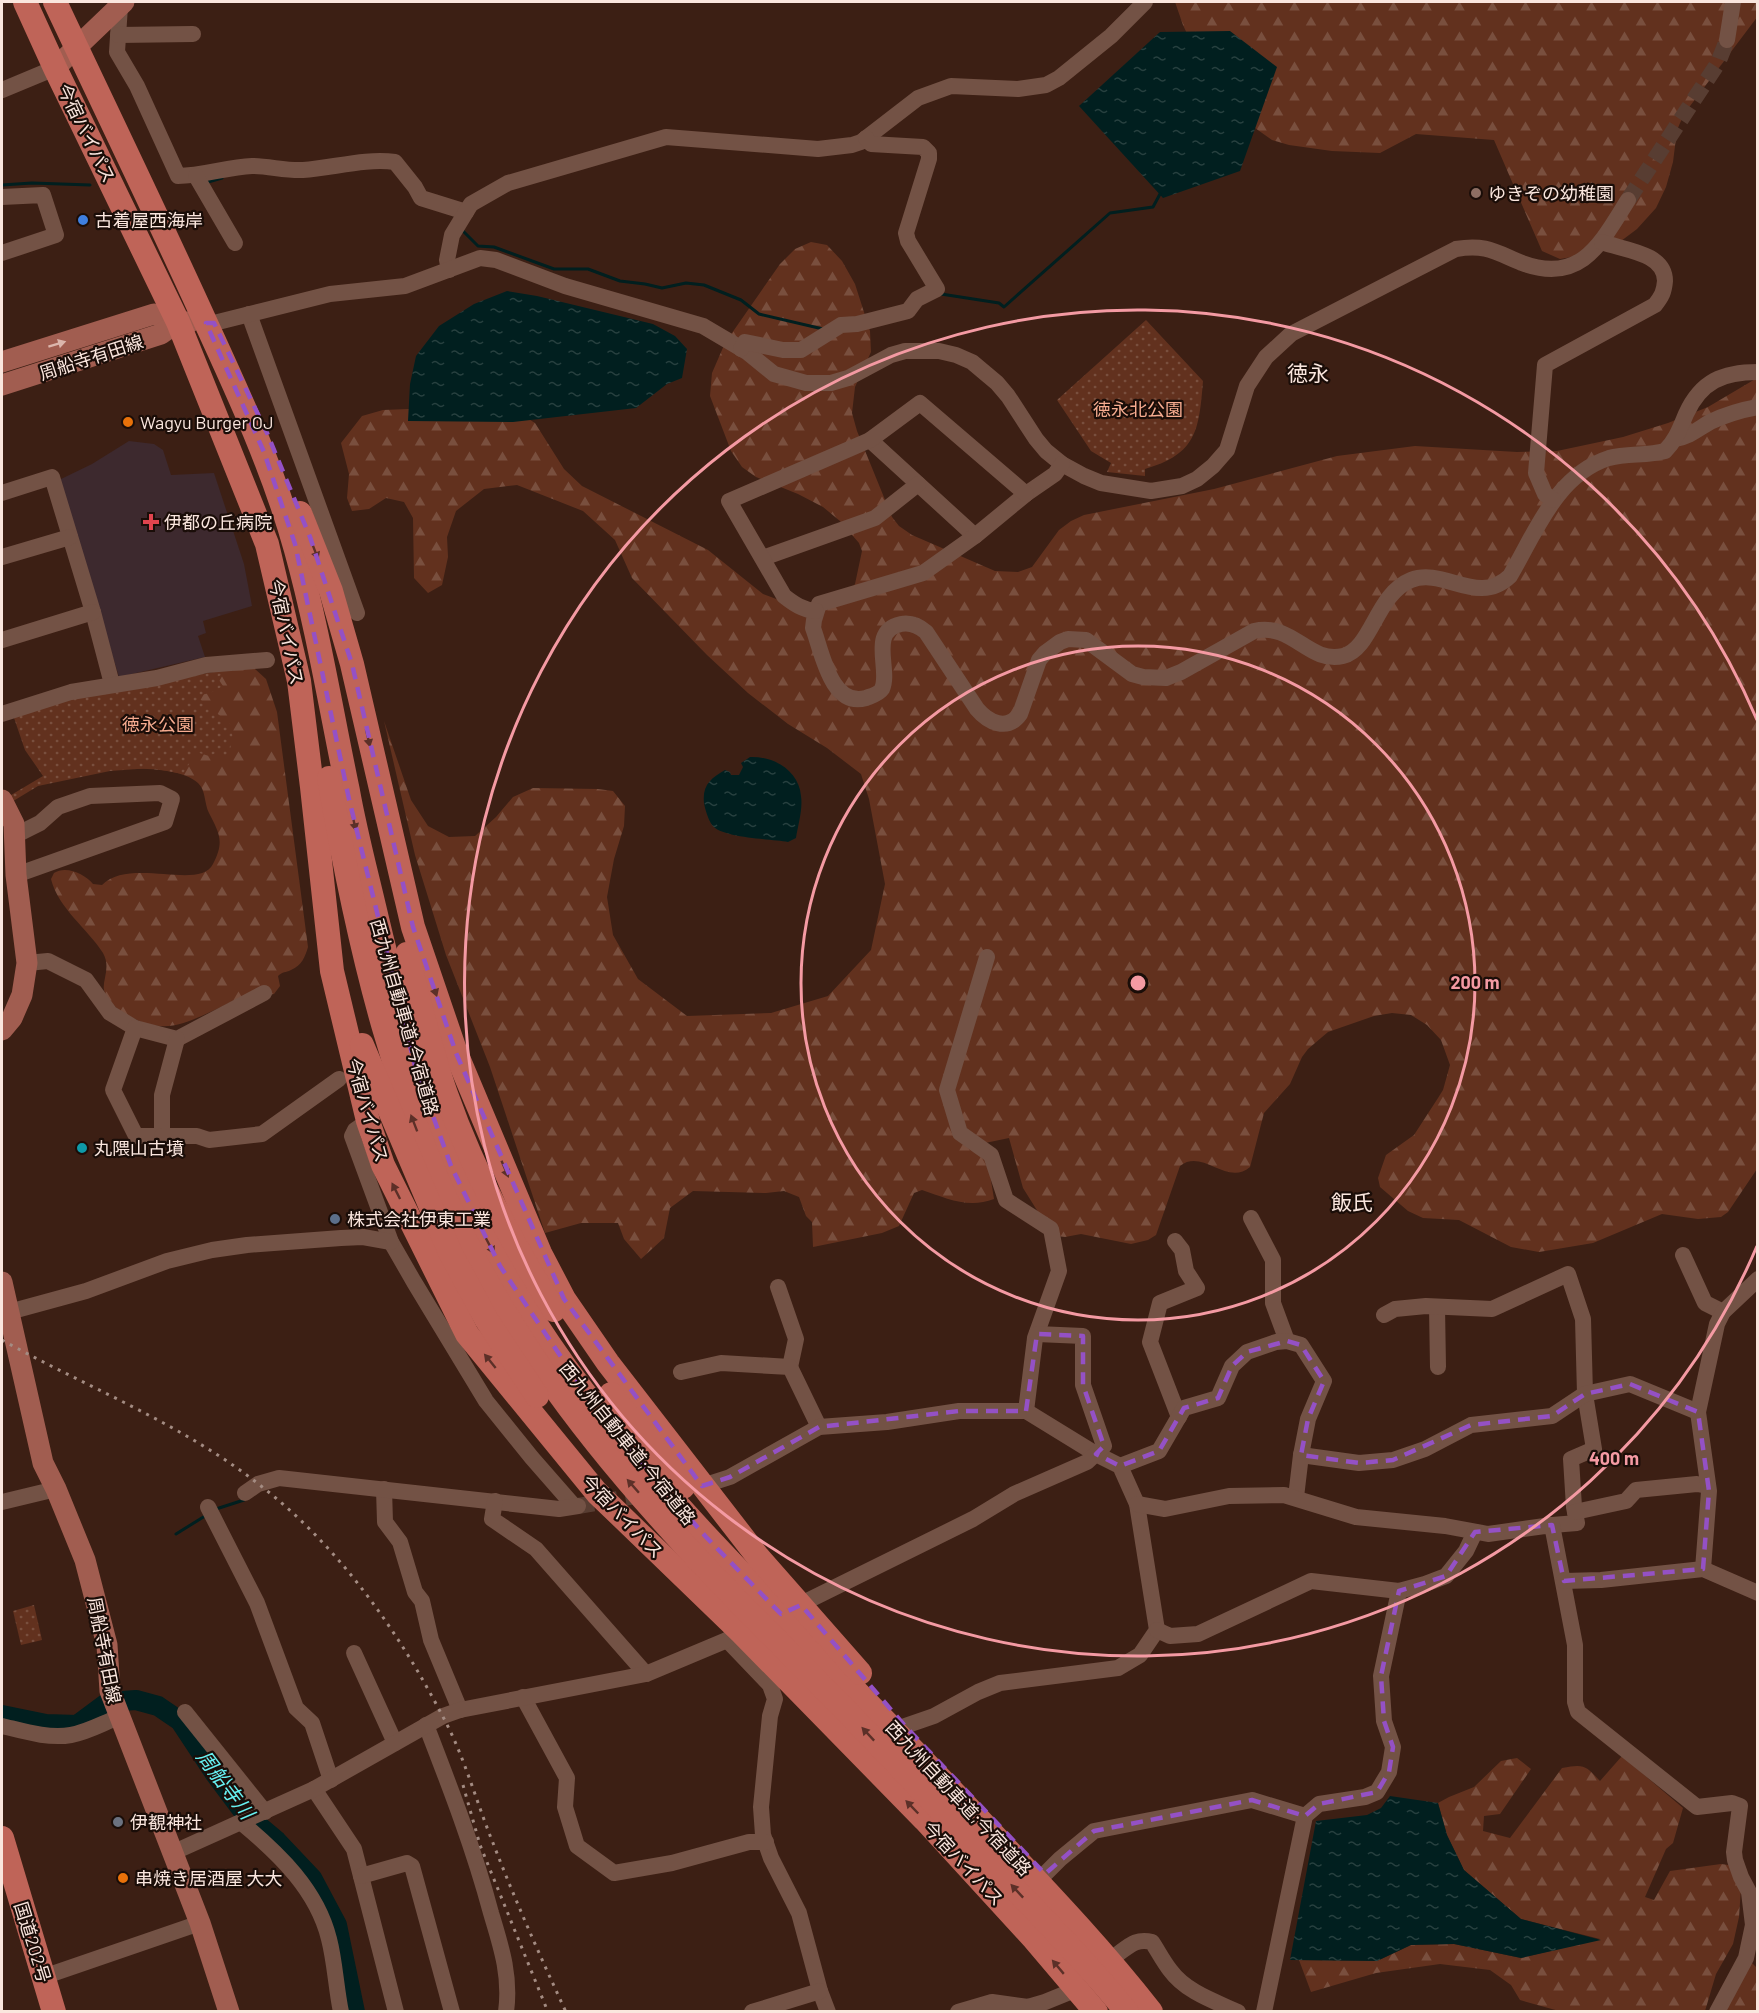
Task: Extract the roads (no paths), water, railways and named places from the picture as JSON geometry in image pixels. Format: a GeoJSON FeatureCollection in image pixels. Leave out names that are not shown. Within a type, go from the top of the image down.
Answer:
{"type":"FeatureCollection","features":[{"type":"Feature","properties":{"kind":"highway","name":"今宿バイパス"},"geometry":{"type":"LineString","coordinates":[[25,2],[178,322],[267,544],[298,681],[332,971],[368,1121],[382,1165],[467,1334],[597,1493],[734,1636],[925,1820],[1034,1939],[1096,2012]]}},
{"type":"Feature","properties":{"kind":"highway","name":"西九州自動車道;今宿道路"},"geometry":{"type":"LineString","coordinates":[[38,2],[90,115],[181,300],[252,460],[282,552],[305,646],[337,822],[369,977],[390,1053],[431,1167],[480,1269],[508,1318],[546,1376],[599,1445],[682,1542],[1059,1935],[1127,2012]]}},
{"type":"Feature","properties":{"kind":"highway","name":"西九州自動車道;今宿道路"},"geometry":{"type":"LineString","coordinates":[[55,2],[193,294],[264,453],[295,544],[318,640],[349,799],[389,972],[430,1113],[474,1217],[526,1310],[604,1420],[706,1537],[905,1733],[1074,1921],[1151,2012]]}},
{"type":"Feature","properties":{"kind":"highway","name":"今宿バイパス"},"geometry":{"type":"LineString","coordinates":[[64,2],[267,433],[331,591],[352,664],[377,780],[413,927],[456,1053],[540,1252],[564,1299],[608,1363],[702,1486],[758,1557],[801,1605],[905,1733],[1045,1874],[1168,2012]]}},
{"type":"Feature","properties":{"kind":"highway"},"geometry":{"type":"LineString","coordinates":[[377,780],[404,941],[425,1024],[447,1095],[490,1200],[517,1251],[586,1361],[653,1450],[732,1545],[870,1691],[905,1733]]}},
{"type":"Feature","properties":{"kind":"highway"},"geometry":{"type":"LineString","coordinates":[[312,787],[328,832],[340,946],[347,991],[360,1041],[450,1252],[486,1319],[522,1375],[606,1482],[674,1552],[767,1631]]}},
{"type":"Feature","properties":{"kind":"highway","name":"国道202号"},"geometry":{"type":"LineString","coordinates":[[2,1838],[54,2012]]}},
{"type":"Feature","properties":{"kind":"main road"},"geometry":{"type":"LineString","coordinates":[[55,68],[122,4]]}},
{"type":"Feature","properties":{"kind":"main road","name":"周船寺有田線"},"geometry":{"type":"LineString","coordinates":[[2,362],[154,314],[178,322],[214,323]]}},
{"type":"Feature","properties":{"kind":"main road","name":"周船寺有田線"},"geometry":{"type":"LineString","coordinates":[[2,385],[161,334],[178,322]]}},
{"type":"Feature","properties":{"kind":"main road"},"geometry":{"type":"LineString","coordinates":[[2,800],[14,824],[16,835],[16,875],[27,963],[22,995],[12,1018],[2,1030]]}},
{"type":"Feature","properties":{"kind":"main road","name":"周船寺有田線"},"geometry":{"type":"LineString","coordinates":[[2,1282],[43,1463],[85,1560],[98,1603],[107,1645],[110,1691],[200,1923],[229,2012]]}},
{"type":"Feature","properties":{"kind":"street"},"geometry":{"type":"LineString","coordinates":[[449,270],[447,260],[461,219],[471,204],[508,183],[666,137],[818,149],[852,145],[866,138],[918,98],[951,86],[1018,89],[1046,85],[1059,78],[1111,36],[1145,2]]}},
{"type":"Feature","properties":{"kind":"street"},"geometry":{"type":"LineString","coordinates":[[1727,40],[1733,2]]}},
{"type":"Feature","properties":{"kind":"street"},"geometry":{"type":"LineString","coordinates":[[122,4],[117,52],[138,86],[178,176],[196,176],[249,166],[300,170],[380,160],[395,162],[421,198],[461,219]]}},
{"type":"Feature","properties":{"kind":"street"},"geometry":{"type":"LineString","coordinates":[[118,35],[193,34]]}},
{"type":"Feature","properties":{"kind":"street"},"geometry":{"type":"LineString","coordinates":[[2,90],[55,68]]}},
{"type":"Feature","properties":{"kind":"street"},"geometry":{"type":"LineString","coordinates":[[741,349],[745,342],[783,350],[801,350],[836,329],[908,311],[916,300],[937,289],[908,241],[906,233],[929,153],[923,147],[871,144],[866,138]]}},
{"type":"Feature","properties":{"kind":"street"},"geometry":{"type":"LineString","coordinates":[[196,176],[235,243]]}},
{"type":"Feature","properties":{"kind":"street"},"geometry":{"type":"LineString","coordinates":[[2,197],[44,195],[56,235],[2,253]]}},
{"type":"Feature","properties":{"kind":"street"},"geometry":{"type":"LineString","coordinates":[[214,323],[330,294],[405,286],[480,258],[496,260],[565,286],[703,326],[741,349],[774,374],[789,380],[818,385],[848,378],[891,355],[905,351],[939,351],[956,355],[972,362],[997,383],[1036,439],[1062,464],[1084,476],[1117,487],[1150,491],[1182,486],[1197,479],[1213,466],[1227,450],[1244,393],[1256,371],[1277,346],[1305,326],[1456,249],[1474,246],[1489,249],[1538,268],[1571,267],[1584,260],[1602,242],[1628,200]]}},
{"type":"Feature","properties":{"kind":"street"},"geometry":{"type":"LineString","coordinates":[[1553,500],[1545,494],[1536,473],[1545,365],[1655,305],[1664,294],[1665,276],[1661,266],[1654,259],[1602,242]]}},
{"type":"Feature","properties":{"kind":"street"},"geometry":{"type":"LineString","coordinates":[[249,314],[357,613]]}},
{"type":"Feature","properties":{"kind":"street"},"geometry":{"type":"LineString","coordinates":[[1062,464],[1054,474],[975,536],[923,573],[819,604],[813,628],[832,682],[838,691],[846,698],[862,699],[879,692],[882,688],[884,638],[893,627],[900,624],[914,624],[926,633],[985,718],[992,722],[1008,724],[1014,722],[1020,714],[1039,660],[1060,642],[1068,639],[1086,640],[1132,674],[1152,678],[1171,676],[1261,629],[1283,632],[1321,655],[1344,656],[1359,647],[1380,609],[1393,592],[1408,581],[1424,577],[1473,588],[1498,586],[1504,582],[1510,576],[1553,500],[1569,481],[1590,466],[1621,455],[1665,451],[1675,439],[1692,402],[1703,388],[1724,375],[1758,372]]}},
{"type":"Feature","properties":{"kind":"street"},"geometry":{"type":"LineString","coordinates":[[816,611],[800,607],[784,596],[729,501],[870,440],[920,403],[1026,494]]}},
{"type":"Feature","properties":{"kind":"street"},"geometry":{"type":"LineString","coordinates":[[1675,439],[1686,437],[1710,422],[1741,410],[1758,407]]}},
{"type":"Feature","properties":{"kind":"street"},"geometry":{"type":"LineString","coordinates":[[870,440],[975,536]]}},
{"type":"Feature","properties":{"kind":"street"},"geometry":{"type":"LineString","coordinates":[[2,493],[52,477],[112,684]]}},
{"type":"Feature","properties":{"kind":"street"},"geometry":{"type":"LineString","coordinates":[[763,558],[875,518],[918,484]]}},
{"type":"Feature","properties":{"kind":"street"},"geometry":{"type":"LineString","coordinates":[[2,557],[70,537]]}},
{"type":"Feature","properties":{"kind":"street"},"geometry":{"type":"LineString","coordinates":[[2,640],[93,612]]}},
{"type":"Feature","properties":{"kind":"street"},"geometry":{"type":"LineString","coordinates":[[2,714],[71,692],[157,678],[206,665],[267,660]]}},
{"type":"Feature","properties":{"kind":"street"},"geometry":{"type":"LineString","coordinates":[[16,835],[40,823],[58,807],[90,796],[160,793],[172,799],[165,822],[16,875]]}},
{"type":"Feature","properties":{"kind":"street"},"geometry":{"type":"LineString","coordinates":[[987,957],[946,1090],[960,1133],[991,1155],[1006,1200],[1051,1229],[1059,1271],[1037,1334],[1026,1411]]}},
{"type":"Feature","properties":{"kind":"street"},"geometry":{"type":"LineString","coordinates":[[27,963],[48,961],[86,980],[110,1013],[135,1028],[177,1039],[264,993]]}},
{"type":"Feature","properties":{"kind":"street"},"geometry":{"type":"LineString","coordinates":[[135,1028],[112,1090],[136,1136],[197,1136],[209,1140],[262,1134],[339,1079]]}},
{"type":"Feature","properties":{"kind":"street"},"geometry":{"type":"LineString","coordinates":[[162,1136],[162,1095],[177,1039]]}},
{"type":"Feature","properties":{"kind":"street"},"geometry":{"type":"LineString","coordinates":[[245,1493],[258,1484],[279,1478],[559,1509],[576,1506],[532,1458],[486,1401],[391,1242],[352,1136],[355,1130],[368,1121]]}},
{"type":"Feature","properties":{"kind":"street"},"geometry":{"type":"LineString","coordinates":[[1251,1218],[1273,1260],[1273,1303],[1287,1341]]}},
{"type":"Feature","properties":{"kind":"street"},"geometry":{"type":"LineString","coordinates":[[9,1312],[86,1291],[167,1261],[212,1250],[246,1245],[340,1238],[363,1237],[391,1242]]}},
{"type":"Feature","properties":{"kind":"street"},"geometry":{"type":"LineString","coordinates":[[1175,1240],[1182,1250],[1186,1271],[1197,1288],[1160,1304],[1150,1342],[1179,1417]]}},
{"type":"Feature","properties":{"kind":"street"},"geometry":{"type":"LineString","coordinates":[[1683,1255],[1705,1303],[1723,1312]]}},
{"type":"Feature","properties":{"kind":"street"},"geometry":{"type":"LineString","coordinates":[[1137,1504],[1165,1509],[1229,1496],[1257,1494],[1296,1497],[1356,1517],[1445,1526],[1488,1534],[1577,1523],[1571,1460],[1594,1449],[1585,1394],[1583,1319],[1568,1274],[1492,1309],[1437,1307],[1395,1309],[1384,1315]]}},
{"type":"Feature","properties":{"kind":"street"},"geometry":{"type":"LineString","coordinates":[[1703,1569],[1708,1486],[1698,1412],[1717,1324],[1723,1312],[1758,1279]]}},
{"type":"Feature","properties":{"kind":"street"},"geometry":{"type":"LineString","coordinates":[[778,1287],[796,1339],[790,1367],[819,1427]]}},
{"type":"Feature","properties":{"kind":"street"},"geometry":{"type":"LineString","coordinates":[[1437,1307],[1438,1367]]}},
{"type":"Feature","properties":{"kind":"street"},"geometry":{"type":"LineString","coordinates":[[172,1853],[314,1789],[426,1725],[460,1710],[646,1674],[801,1605],[973,1519],[1014,1494],[1087,1462],[1104,1446],[1083,1385],[1083,1336],[1037,1334]]}},
{"type":"Feature","properties":{"kind":"street"},"geometry":{"type":"LineString","coordinates":[[1120,1466],[1159,1451],[1184,1408],[1218,1398],[1232,1366],[1247,1352],[1276,1342],[1287,1341],[1301,1344],[1324,1381],[1308,1419],[1296,1497]]}},
{"type":"Feature","properties":{"kind":"street"},"geometry":{"type":"LineString","coordinates":[[681,1372],[721,1363],[790,1367]]}},
{"type":"Feature","properties":{"kind":"street"},"geometry":{"type":"LineString","coordinates":[[1301,1455],[1359,1463],[1393,1461],[1425,1449],[1471,1425],[1552,1416],[1585,1394],[1630,1384],[1698,1412]]}},
{"type":"Feature","properties":{"kind":"street"},"geometry":{"type":"LineString","coordinates":[[702,1486],[730,1477],[819,1427],[887,1422],[959,1411],[1026,1411],[1120,1466],[1137,1504],[1157,1630],[1140,1655],[1118,1668],[1000,1683],[978,1692],[905,1733]]}},
{"type":"Feature","properties":{"kind":"street"},"geometry":{"type":"LineString","coordinates":[[1575,1512],[1626,1501],[1636,1490],[1697,1484],[1708,1486]]}},
{"type":"Feature","properties":{"kind":"street"},"geometry":{"type":"LineString","coordinates":[[2,1502],[56,1489]]}},
{"type":"Feature","properties":{"kind":"street"},"geometry":{"type":"LineString","coordinates":[[384,1490],[385,1522],[400,1542],[415,1592],[422,1601],[431,1640],[460,1710]]}},
{"type":"Feature","properties":{"kind":"street"},"geometry":{"type":"LineString","coordinates":[[495,1501],[492,1519],[536,1549],[646,1674]]}},
{"type":"Feature","properties":{"kind":"street"},"geometry":{"type":"LineString","coordinates":[[210,1511],[257,1603],[296,1708],[312,1723],[331,1780]]}},
{"type":"Feature","properties":{"kind":"street"},"geometry":{"type":"LineString","coordinates":[[1552,1525],[1575,1645],[1575,1702],[1578,1712],[1697,1807],[1732,1803],[1740,1806],[1734,1852],[1741,1877],[1749,1892],[1753,1925],[1746,1958],[1717,2012]]}},
{"type":"Feature","properties":{"kind":"street"},"geometry":{"type":"LineString","coordinates":[[1157,1630],[1170,1636],[1198,1634],[1311,1581],[1399,1591],[1446,1576],[1466,1551],[1475,1532]]}},
{"type":"Feature","properties":{"kind":"street"},"geometry":{"type":"LineString","coordinates":[[1564,1581],[1601,1580],[1703,1569],[1758,1593]]}},
{"type":"Feature","properties":{"kind":"street"},"geometry":{"type":"LineString","coordinates":[[1264,2012],[1305,1816],[1319,1804],[1365,1797],[1377,1792],[1389,1772],[1393,1747],[1384,1721],[1382,1676],[1399,1591]]}},
{"type":"Feature","properties":{"kind":"street"},"geometry":{"type":"LineString","coordinates":[[734,1636],[770,1685],[775,1699],[770,1716],[761,1807],[766,1842],[771,1858],[799,1913],[819,1990],[828,2012]]}},
{"type":"Feature","properties":{"kind":"street"},"geometry":{"type":"LineString","coordinates":[[354,1653],[396,1743]]}},
{"type":"Feature","properties":{"kind":"street"},"geometry":{"type":"LineString","coordinates":[[523,1697],[567,1778],[565,1807],[578,1846],[614,1873],[672,1863],[749,1842],[766,1842]]}},
{"type":"Feature","properties":{"kind":"street"},"geometry":{"type":"LineString","coordinates":[[185,1712],[262,1813]]}},
{"type":"Feature","properties":{"kind":"street"},"geometry":{"type":"LineString","coordinates":[[2,1726],[51,1736],[70,1735],[88,1730],[119,1716]]}},
{"type":"Feature","properties":{"kind":"street"},"geometry":{"type":"LineString","coordinates":[[426,1725],[462,1819],[485,1889],[507,1971],[509,1993],[506,2012]]}},
{"type":"Feature","properties":{"kind":"street"},"geometry":{"type":"LineString","coordinates":[[314,1789],[354,1849],[396,2012]]}},
{"type":"Feature","properties":{"kind":"street"},"geometry":{"type":"LineString","coordinates":[[1045,1874],[1094,1831],[1252,1800],[1305,1816]]}},
{"type":"Feature","properties":{"kind":"street"},"geometry":{"type":"LineString","coordinates":[[242,1823],[270,1846],[313,1896],[329,1938],[341,2012]]}},
{"type":"Feature","properties":{"kind":"street"},"geometry":{"type":"LineString","coordinates":[[361,1876],[396,1864],[407,1863],[412,1866],[452,2012]]}},
{"type":"Feature","properties":{"kind":"street"},"geometry":{"type":"LineString","coordinates":[[43,1977],[200,1923]]}},
{"type":"Feature","properties":{"kind":"street"},"geometry":{"type":"LineString","coordinates":[[1118,1954],[1132,1942],[1143,1940],[1152,1942],[1177,1978],[1203,1996],[1238,2012]]}},
{"type":"Feature","properties":{"kind":"street"},"geometry":{"type":"LineString","coordinates":[[958,2012],[992,2002],[1028,2007],[1077,1989]]}},
{"type":"Feature","properties":{"kind":"street"},"geometry":{"type":"LineString","coordinates":[[752,2012],[819,1990]]}},
{"type":"Feature","properties":{"kind":"water"},"geometry":{"type":"Polygon","coordinates":[[[1230,31],[1277,67],[1240,171],[1163,198],[1079,106],[1160,32],[1230,31]]]}},
{"type":"Feature","properties":{"kind":"water"},"geometry":{"type":"Polygon","coordinates":[[[507,291],[653,324],[675,336],[687,349],[682,378],[667,384],[636,408],[513,422],[408,421],[410,384],[416,356],[439,326],[474,304],[507,291]]]}},
{"type":"Feature","properties":{"kind":"water"},"geometry":{"type":"Polygon","coordinates":[[[750,757],[776,762],[790,772],[795,779],[801,801],[796,838],[788,842],[747,837],[725,833],[712,825],[704,803],[706,787],[712,779],[725,770],[731,775],[739,775],[743,767],[741,763],[750,757]]]}},
{"type":"Feature","properties":{"kind":"water"},"geometry":{"type":"Polygon","coordinates":[[[1390,1796],[1438,1803],[1447,1835],[1464,1870],[1521,1919],[1601,1940],[1521,1958],[1454,1944],[1411,1945],[1377,1961],[1290,1960],[1316,1821],[1367,1815],[1381,1808],[1390,1796]]]}},
{"type":"Feature","properties":{"kind":"waterway"},"geometry":{"type":"LineString","coordinates":[[208,182],[222,178]]}},
{"type":"Feature","properties":{"kind":"waterway"},"geometry":{"type":"LineString","coordinates":[[2,185],[32,183],[90,185]]}},
{"type":"Feature","properties":{"kind":"waterway"},"geometry":{"type":"LineString","coordinates":[[941,294],[999,303],[1004,307],[1110,213],[1153,207],[1160,194]]}},
{"type":"Feature","properties":{"kind":"waterway"},"geometry":{"type":"LineString","coordinates":[[461,229],[478,246],[494,247],[554,269],[588,269],[620,281],[662,288],[686,283],[704,285],[741,300],[759,314],[823,329]]}},
{"type":"Feature","properties":{"kind":"waterway"},"geometry":{"type":"LineString","coordinates":[[216,1509],[244,1500]]}},
{"type":"Feature","properties":{"kind":"waterway"},"geometry":{"type":"LineString","coordinates":[[176,1534],[205,1516]]}},
{"type":"Feature","properties":{"kind":"waterway","name":"周船寺川"},"geometry":{"type":"LineString","coordinates":[[2,1715],[46,1724],[77,1725],[108,1702],[136,1700],[158,1706],[180,1721],[245,1814],[277,1841],[312,1878],[337,1925],[355,2012]]}},
{"type":"Feature","properties":{"kind":"tunnel"},"geometry":{"type":"LineString","coordinates":[[1628,200],[1718,63],[1727,40]]}},
{"type":"Feature","properties":{"kind":"tunnel"},"geometry":{"type":"LineString","coordinates":[[578,1506],[648,1494]]}},
{"type":"Feature","properties":{"kind":"railway"},"geometry":{"type":"LineString","coordinates":[[2,1340],[167,1425],[231,1464],[289,1510],[340,1562],[364,1591],[406,1651],[450,1730],[510,1886],[566,2012]]}},
{"type":"Feature","properties":{"kind":"railway"},"geometry":{"type":"LineString","coordinates":[[463,1785],[480,1845],[548,2012]]}},
{"type":"Feature","properties":{"kind":"place","name":"ゆきぞの幼稚園"},"geometry":{"type":"Point","coordinates":[1476,193]}},
{"type":"Feature","properties":{"kind":"place","name":"古着屋西海岸"},"geometry":{"type":"Point","coordinates":[83,220]}},
{"type":"Feature","properties":{"kind":"place","name":"Wagyu Burger OJ"},"geometry":{"type":"Point","coordinates":[128,422]}},
{"type":"Feature","properties":{"kind":"place","name":"伊都の丘病院"},"geometry":{"type":"Point","coordinates":[151,522]}},
{"type":"Feature","properties":{"kind":"place","name":"丸隈山古墳"},"geometry":{"type":"Point","coordinates":[82,1148]}},
{"type":"Feature","properties":{"kind":"place","name":"株式会社伊東工業"},"geometry":{"type":"Point","coordinates":[335,1219]}},
{"type":"Feature","properties":{"kind":"place","name":"伊覩神社"},"geometry":{"type":"Point","coordinates":[118,1822]}},
{"type":"Feature","properties":{"kind":"place","name":"串焼き居酒屋 大大"},"geometry":{"type":"Point","coordinates":[123,1878]}},
{"type":"Feature","properties":{"kind":"district","name":"徳永"},"geometry":{"type":"Point","coordinates":[1308,372]}},
{"type":"Feature","properties":{"kind":"district","name":"飯氏"},"geometry":{"type":"Point","coordinates":[1352,1201]}},
{"type":"Feature","properties":{"kind":"park label","name":"徳永北公園"},"geometry":{"type":"Point","coordinates":[1138,409]}},
{"type":"Feature","properties":{"kind":"park label","name":"徳永公園"},"geometry":{"type":"Point","coordinates":[158,724]}}]}
